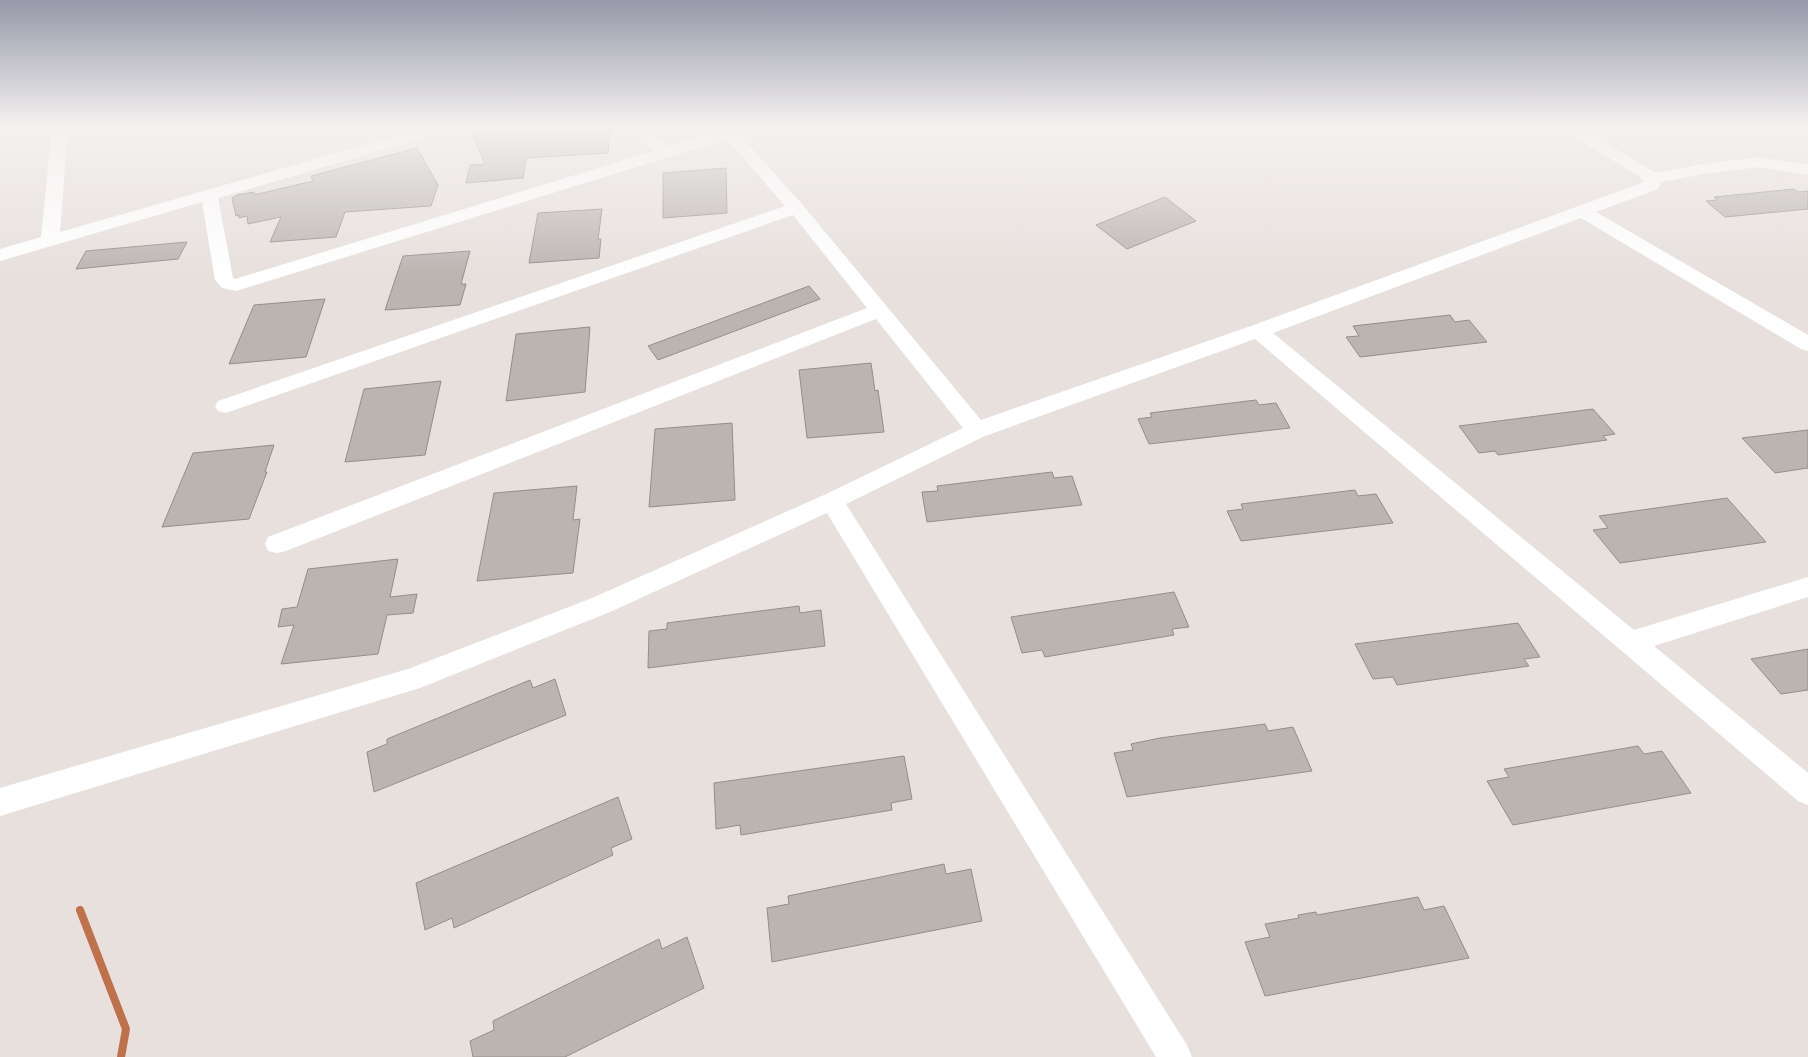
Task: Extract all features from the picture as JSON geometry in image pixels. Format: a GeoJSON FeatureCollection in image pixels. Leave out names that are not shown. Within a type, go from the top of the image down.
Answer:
{"type":"FeatureCollection","features":[{"type":"Feature","properties":{"kind":"street"},"geometry":{"type":"LineString","coordinates":[[50,240],[56,177]]}},
{"type":"Feature","properties":{"kind":"street"},"geometry":{"type":"LineString","coordinates":[[0,255],[268,177]]}},
{"type":"Feature","properties":{"kind":"street"},"geometry":{"type":"LineString","coordinates":[[209,194],[224,280],[229,284],[236,285],[584,177]]}},
{"type":"Feature","properties":{"kind":"street"},"geometry":{"type":"LineString","coordinates":[[773,177],[879,312],[977,430]]}},
{"type":"Feature","properties":{"kind":"street"},"geometry":{"type":"LineString","coordinates":[[0,802],[411,680],[601,605],[832,501],[977,430],[1258,331],[1652,185],[1654,179],[1662,177]]}},
{"type":"Feature","properties":{"kind":"street"},"geometry":{"type":"LineString","coordinates":[[226,406],[796,208]]}},
{"type":"Feature","properties":{"kind":"street"},"geometry":{"type":"LineString","coordinates":[[1582,211],[1808,344]]}},
{"type":"Feature","properties":{"kind":"street"},"geometry":{"type":"LineString","coordinates":[[277,544],[879,312]]}},
{"type":"Feature","properties":{"kind":"street"},"geometry":{"type":"LineString","coordinates":[[1258,331],[1808,791]]}},
{"type":"Feature","properties":{"kind":"street"},"geometry":{"type":"LineString","coordinates":[[832,501],[1175,1057]]}},
{"type":"Feature","properties":{"kind":"street"},"geometry":{"type":"LineString","coordinates":[[1629,643],[1808,587]]}},
{"type":"Feature","properties":{"kind":"building"},"geometry":{"type":"Polygon","coordinates":[[[312,177],[434,177],[438,185],[431,206],[345,212],[336,237],[270,242],[281,217],[248,224],[247,216],[239,218],[239,215],[236,216],[232,198],[237,195],[254,192],[254,194],[258,194],[313,181],[312,177]]]}},
{"type":"Feature","properties":{"kind":"building"},"geometry":{"type":"Polygon","coordinates":[[[467,177],[523,177],[523,178],[466,183],[467,177]]]}},
{"type":"Feature","properties":{"kind":"building"},"geometry":{"type":"Polygon","coordinates":[[[663,177],[726,177],[727,213],[663,218],[663,177]]]}},
{"type":"Feature","properties":{"kind":"building"},"geometry":{"type":"Polygon","coordinates":[[[1794,189],[1798,192],[1808,191],[1808,209],[1725,217],[1706,201],[1717,200],[1714,197],[1794,189]]]}},
{"type":"Feature","properties":{"kind":"building"},"geometry":{"type":"Polygon","coordinates":[[[1165,197],[1196,221],[1127,249],[1096,225],[1165,197]]]}},
{"type":"Feature","properties":{"kind":"building"},"geometry":{"type":"Polygon","coordinates":[[[602,209],[598,239],[601,239],[599,258],[529,263],[538,213],[602,209]]]}},
{"type":"Feature","properties":{"kind":"building"},"geometry":{"type":"Polygon","coordinates":[[[187,242],[178,259],[76,269],[86,251],[187,242]]]}},
{"type":"Feature","properties":{"kind":"building"},"geometry":{"type":"Polygon","coordinates":[[[470,251],[461,284],[466,284],[460,305],[385,310],[403,256],[470,251]]]}},
{"type":"Feature","properties":{"kind":"building"},"geometry":{"type":"Polygon","coordinates":[[[809,286],[820,299],[658,360],[648,346],[809,286]]]}},
{"type":"Feature","properties":{"kind":"building"},"geometry":{"type":"Polygon","coordinates":[[[325,299],[306,357],[229,364],[254,305],[325,299]]]}},
{"type":"Feature","properties":{"kind":"building"},"geometry":{"type":"Polygon","coordinates":[[[1450,315],[1455,322],[1469,320],[1487,342],[1360,357],[1346,337],[1359,336],[1353,326],[1450,315]]]}},
{"type":"Feature","properties":{"kind":"building"},"geometry":{"type":"Polygon","coordinates":[[[590,327],[585,392],[506,401],[516,334],[590,327]]]}},
{"type":"Feature","properties":{"kind":"building"},"geometry":{"type":"Polygon","coordinates":[[[871,363],[875,391],[878,390],[884,432],[807,438],[799,370],[871,363]]]}},
{"type":"Feature","properties":{"kind":"building"},"geometry":{"type":"Polygon","coordinates":[[[441,381],[425,455],[345,462],[364,389],[441,381]]]}},
{"type":"Feature","properties":{"kind":"building"},"geometry":{"type":"Polygon","coordinates":[[[1256,400],[1259,405],[1276,403],[1290,428],[1149,444],[1138,419],[1152,417],[1150,413],[1256,400]]]}},
{"type":"Feature","properties":{"kind":"building"},"geometry":{"type":"Polygon","coordinates":[[[1593,409],[1615,434],[1603,436],[1607,440],[1498,455],[1495,451],[1479,453],[1459,426],[1593,409]]]}},
{"type":"Feature","properties":{"kind":"building"},"geometry":{"type":"Polygon","coordinates":[[[732,423],[735,500],[649,507],[655,429],[732,423]]]}},
{"type":"Feature","properties":{"kind":"building"},"geometry":{"type":"Polygon","coordinates":[[[1808,430],[1808,468],[1775,473],[1742,438],[1808,430]]]}},
{"type":"Feature","properties":{"kind":"building"},"geometry":{"type":"Polygon","coordinates":[[[274,445],[265,472],[267,472],[249,519],[162,527],[193,453],[274,445]]]}},
{"type":"Feature","properties":{"kind":"building"},"geometry":{"type":"Polygon","coordinates":[[[1052,472],[1054,478],[1072,476],[1082,505],[927,522],[922,492],[938,491],[937,486],[1052,472]]]}},
{"type":"Feature","properties":{"kind":"building"},"geometry":{"type":"Polygon","coordinates":[[[577,486],[573,520],[580,519],[573,573],[477,581],[494,493],[577,486]]]}},
{"type":"Feature","properties":{"kind":"building"},"geometry":{"type":"Polygon","coordinates":[[[1355,490],[1358,496],[1376,494],[1393,523],[1241,541],[1227,511],[1243,509],[1241,504],[1355,490]]]}},
{"type":"Feature","properties":{"kind":"building"},"geometry":{"type":"Polygon","coordinates":[[[1727,498],[1766,542],[1620,563],[1593,530],[1608,528],[1599,516],[1727,498]]]}},
{"type":"Feature","properties":{"kind":"building"},"geometry":{"type":"Polygon","coordinates":[[[398,559],[390,597],[417,594],[413,613],[387,615],[378,654],[281,664],[294,625],[278,627],[282,609],[297,607],[308,569],[398,559]]]}},
{"type":"Feature","properties":{"kind":"building"},"geometry":{"type":"Polygon","coordinates":[[[1174,592],[1189,627],[1172,629],[1174,635],[1045,657],[1042,650],[1022,653],[1011,617],[1174,592]]]}},
{"type":"Feature","properties":{"kind":"building"},"geometry":{"type":"Polygon","coordinates":[[[799,606],[800,613],[821,610],[825,646],[648,668],[649,631],[667,629],[667,623],[799,606]]]}},
{"type":"Feature","properties":{"kind":"building"},"geometry":{"type":"Polygon","coordinates":[[[1518,623],[1540,657],[1524,659],[1529,666],[1397,685],[1393,677],[1373,679],[1355,644],[1518,623]]]}},
{"type":"Feature","properties":{"kind":"building"},"geometry":{"type":"Polygon","coordinates":[[[1808,649],[1808,690],[1781,694],[1751,659],[1808,649]]]}},
{"type":"Feature","properties":{"kind":"building"},"geometry":{"type":"Polygon","coordinates":[[[555,679],[566,715],[374,792],[367,752],[387,744],[387,739],[530,680],[533,688],[555,679]]]}},
{"type":"Feature","properties":{"kind":"building"},"geometry":{"type":"Polygon","coordinates":[[[1265,724],[1268,731],[1293,727],[1312,771],[1127,797],[1114,753],[1133,750],[1131,744],[1160,738],[1265,724]]]}},
{"type":"Feature","properties":{"kind":"building"},"geometry":{"type":"Polygon","coordinates":[[[1638,746],[1644,754],[1662,751],[1691,793],[1513,825],[1487,781],[1509,777],[1504,769],[1638,746]]]}},
{"type":"Feature","properties":{"kind":"building"},"geometry":{"type":"Polygon","coordinates":[[[904,756],[912,799],[891,803],[892,810],[741,835],[740,825],[716,829],[714,783],[904,756]]]}},
{"type":"Feature","properties":{"kind":"building"},"geometry":{"type":"Polygon","coordinates":[[[618,797],[632,839],[611,848],[613,855],[454,928],[452,918],[425,930],[416,883],[618,797]]]}},
{"type":"Feature","properties":{"kind":"building"},"geometry":{"type":"Polygon","coordinates":[[[944,864],[946,874],[971,869],[982,921],[772,962],[767,908],[789,904],[788,896],[944,864]]]}},
{"type":"Feature","properties":{"kind":"building"},"geometry":{"type":"Polygon","coordinates":[[[1418,897],[1424,910],[1444,906],[1469,958],[1265,996],[1245,942],[1270,937],[1265,924],[1299,918],[1298,915],[1316,912],[1317,915],[1418,897]]]}},
{"type":"Feature","properties":{"kind":"building"},"geometry":{"type":"Polygon","coordinates":[[[687,937],[704,988],[565,1057],[473,1057],[470,1041],[494,1030],[493,1021],[659,939],[662,949],[687,937]]]}},
{"type":"Feature","properties":{"kind":"waterway"},"geometry":{"type":"LineString","coordinates":[[80,910],[126,1029],[121,1057]]}}]}
